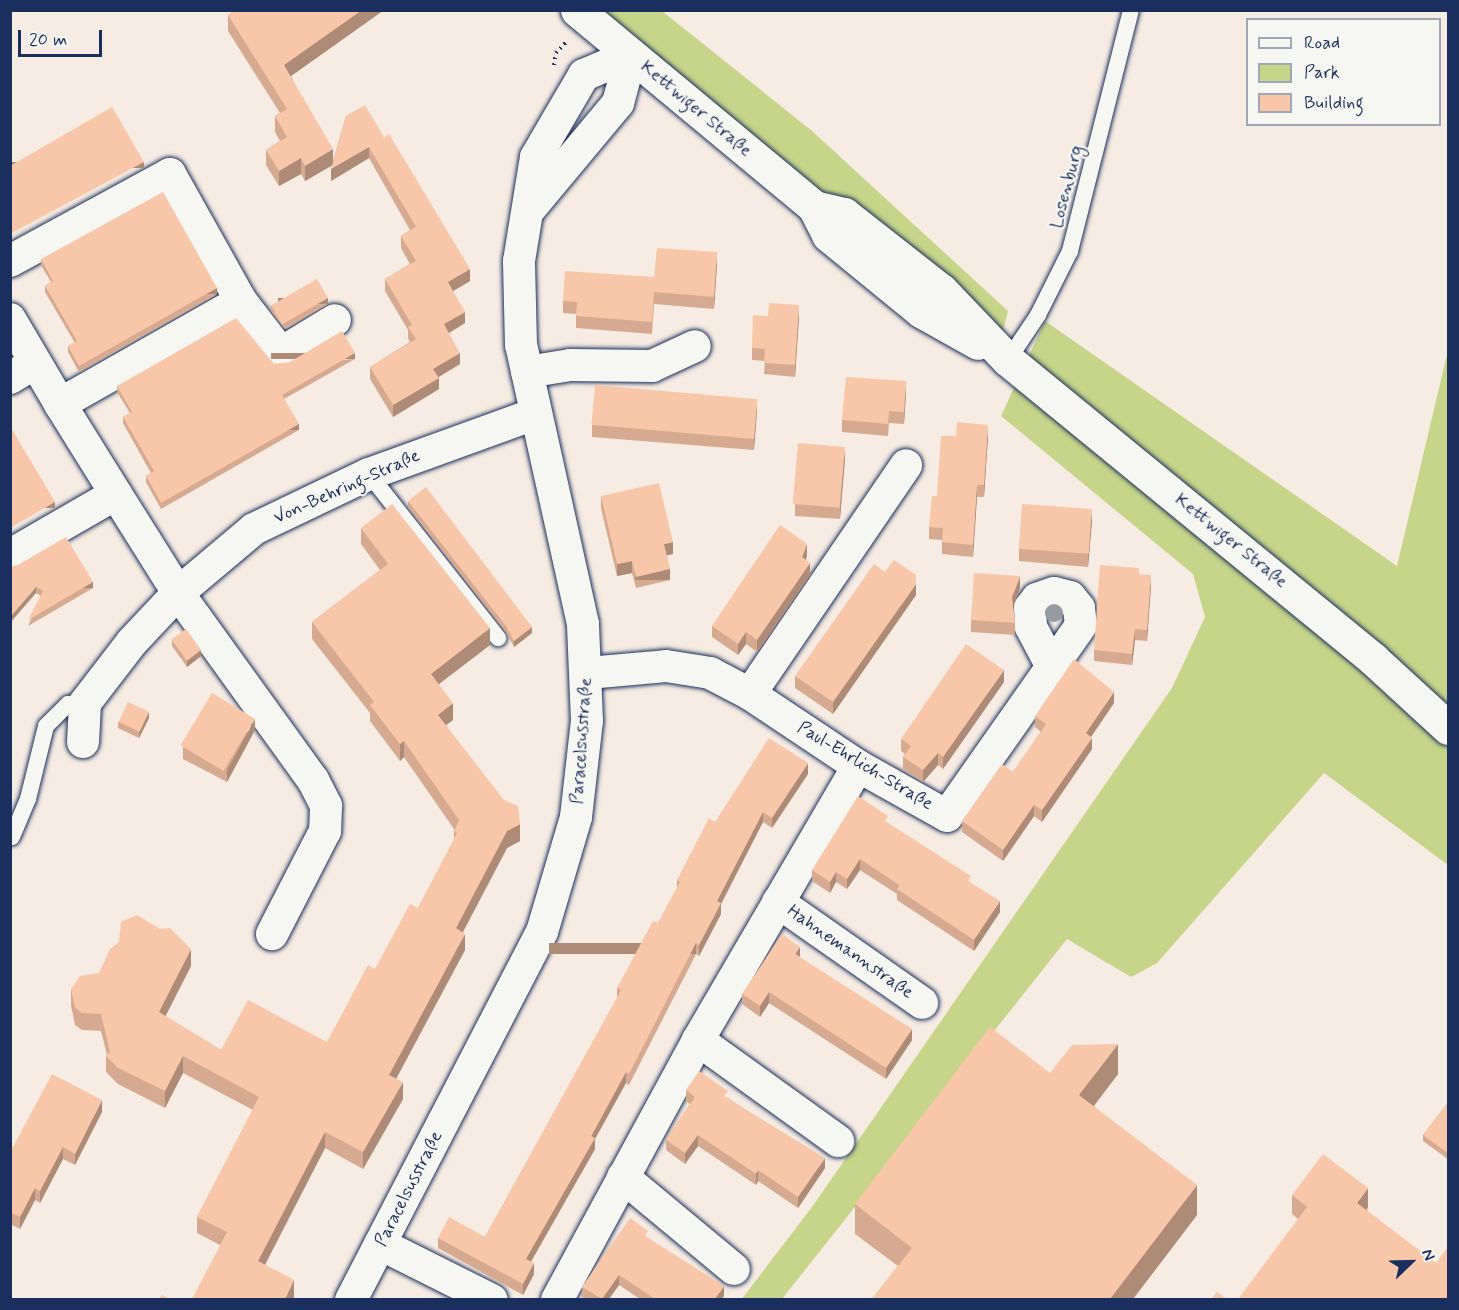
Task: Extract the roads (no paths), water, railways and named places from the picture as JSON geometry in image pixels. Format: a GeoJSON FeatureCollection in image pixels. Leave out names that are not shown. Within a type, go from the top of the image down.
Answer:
{"type":"FeatureCollection","features":[{"type":"Feature","properties":{"kind":"main road","name":"Kettwiger Straße"},"geometry":{"type":"LineString","coordinates":[[577,10],[814,207],[828,235],[921,310],[1008,360],[1309,605],[1449,728]]}},
{"type":"Feature","properties":{"kind":"street","name":"Paracelsusstraße"},"geometry":{"type":"LineString","coordinates":[[528,212],[618,104],[631,55]]}},
{"type":"Feature","properties":{"kind":"street","name":"Paracelsusstraße"},"geometry":{"type":"LineString","coordinates":[[351,1299],[542,932],[576,817],[583,769],[588,673],[574,570],[535,414],[518,321],[519,261],[536,158],[584,75],[631,55]]}},
{"type":"Feature","properties":{"kind":"street"},"geometry":{"type":"LineString","coordinates":[[10,261],[170,174],[241,301],[281,353],[335,320]]}},
{"type":"Feature","properties":{"kind":"street"},"geometry":{"type":"LineString","coordinates":[[60,404],[241,301]]}},
{"type":"Feature","properties":{"kind":"street"},"geometry":{"type":"LineString","coordinates":[[10,319],[23,370],[60,404],[178,593],[313,780],[326,806],[325,831],[272,934]]}},
{"type":"Feature","properties":{"kind":"street"},"geometry":{"type":"LineString","coordinates":[[527,372],[570,365],[652,366],[695,346]]}},
{"type":"Feature","properties":{"kind":"street","name":"Von-Behring-Straße"},"geometry":{"type":"LineString","coordinates":[[85,703],[132,642],[178,593],[254,529],[369,474],[535,414]]}},
{"type":"Feature","properties":{"kind":"street"},"geometry":{"type":"LineString","coordinates":[[750,694],[906,465]]}},
{"type":"Feature","properties":{"kind":"street"},"geometry":{"type":"LineString","coordinates":[[10,555],[116,494]]}},
{"type":"Feature","properties":{"kind":"street","name":"Paul-Ehrlich-Straße"},"geometry":{"type":"LineString","coordinates":[[588,673],[666,666],[710,673],[750,694],[858,766],[947,816],[1051,665]]}},
{"type":"Feature","properties":{"kind":"street"},"geometry":{"type":"LineString","coordinates":[[84,742],[85,703]]}},
{"type":"Feature","properties":{"kind":"street","name":"Hahnemannstraße"},"geometry":{"type":"LineString","coordinates":[[557,1299],[698,1040],[858,766]]}},
{"type":"Feature","properties":{"kind":"street","name":"Hahnemannstraße"},"geometry":{"type":"LineString","coordinates":[[778,902],[922,1003]]}},
{"type":"Feature","properties":{"kind":"street"},"geometry":{"type":"LineString","coordinates":[[698,1040],[838,1141]]}},
{"type":"Feature","properties":{"kind":"street"},"geometry":{"type":"LineString","coordinates":[[623,1177],[734,1269]]}},
{"type":"Feature","properties":{"kind":"street"},"geometry":{"type":"LineString","coordinates":[[380,1244],[492,1299]]}},
{"type":"Feature","properties":{"kind":"lane","name":"Losenburg"},"geometry":{"type":"LineString","coordinates":[[1008,360],[1038,315],[1070,251],[1131,10]]}},
{"type":"Feature","properties":{"kind":"lane"},"geometry":{"type":"LineString","coordinates":[[369,474],[498,638]]}},
{"type":"Feature","properties":{"kind":"lane"},"geometry":{"type":"LineString","coordinates":[[12,837],[28,799],[46,726],[68,704],[85,703]]}}]}
